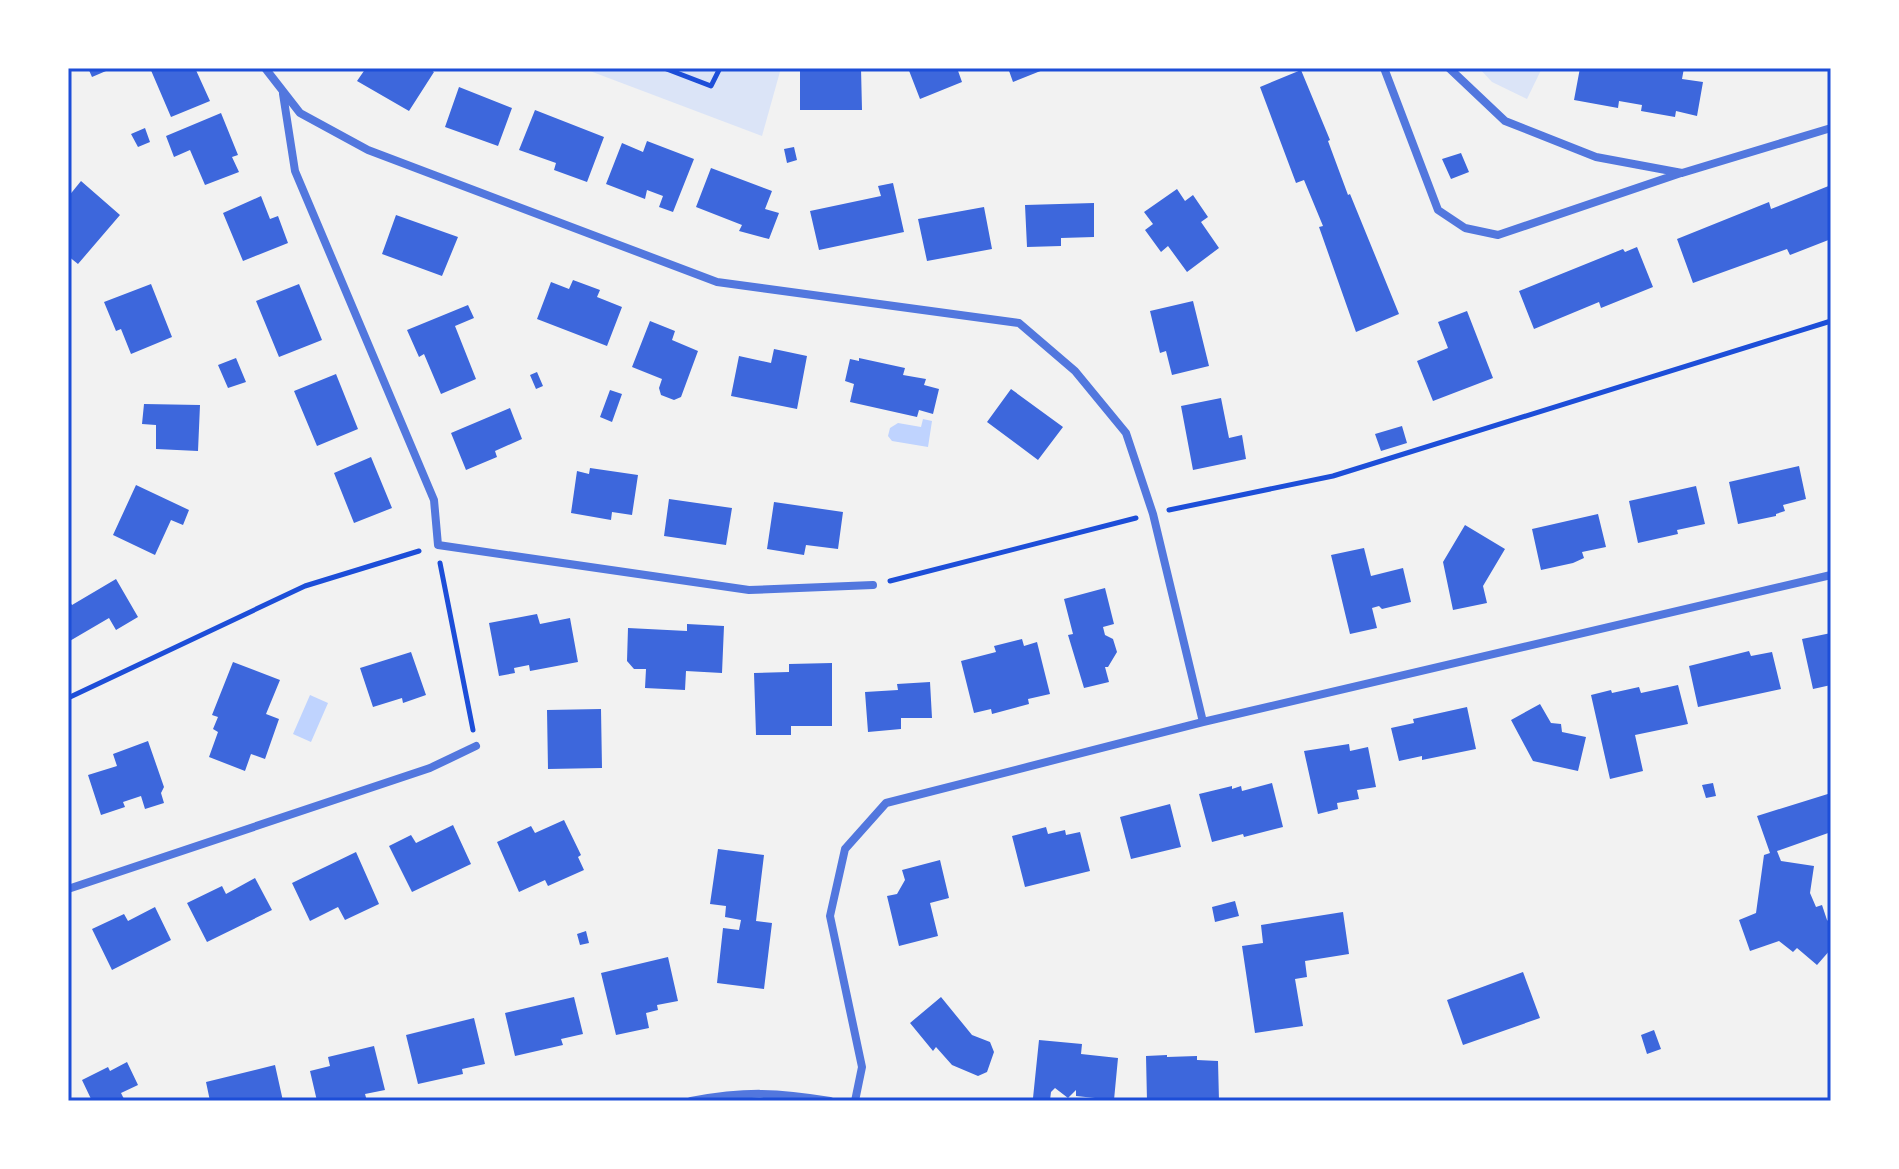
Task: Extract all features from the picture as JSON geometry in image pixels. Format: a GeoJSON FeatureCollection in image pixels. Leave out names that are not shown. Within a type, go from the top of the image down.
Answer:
{"type":"FeatureCollection","features":[{"type":"Feature","properties":{"kind":"street"},"geometry":{"type":"LineString","coordinates":[[265,68],[300,113],[368,150],[717,282],[1019,323],[1075,371],[1126,433],[1153,514],[1203,722]]}},
{"type":"Feature","properties":{"kind":"street"},"geometry":{"type":"LineString","coordinates":[[1384,68],[1438,210],[1465,228],[1498,235],[1682,173],[1831,128]]}},
{"type":"Feature","properties":{"kind":"street"},"geometry":{"type":"LineString","coordinates":[[1449,68],[1505,121],[1596,157],[1682,173]]}},
{"type":"Feature","properties":{"kind":"street"},"geometry":{"type":"LineString","coordinates":[[283,91],[295,171],[434,500],[438,545],[749,590],[873,585]]}},
{"type":"Feature","properties":{"kind":"street"},"geometry":{"type":"LineString","coordinates":[[855,1101],[862,1067],[830,916],[845,849],[886,803],[1203,722],[1831,575]]}},
{"type":"Feature","properties":{"kind":"street"},"geometry":{"type":"LineString","coordinates":[[68,889],[430,768],[476,746]]}},
{"type":"Feature","properties":{"kind":"street"},"geometry":{"type":"LineString","coordinates":[[691,1101],[727,1094],[781,1093],[830,1101]]}},
{"type":"Feature","properties":{"kind":"path"},"geometry":{"type":"LineString","coordinates":[[664,68],[711,86],[720,68]]}},
{"type":"Feature","properties":{"kind":"path"},"geometry":{"type":"LineString","coordinates":[[873,585],[1153,514],[1333,476],[1831,321]]}},
{"type":"Feature","properties":{"kind":"path"},"geometry":{"type":"LineString","coordinates":[[68,698],[305,586],[438,545],[442,582],[476,746]]}},
{"type":"Feature","properties":{"kind":"shaded area"},"geometry":{"type":"Polygon","coordinates":[[[582,68],[781,68],[762,136],[582,68]]]}},
{"type":"Feature","properties":{"kind":"shaded area"},"geometry":{"type":"Polygon","coordinates":[[[1479,68],[1542,68],[1527,99],[1492,82],[1479,68]]]}},
{"type":"Feature","properties":{"kind":"water"},"geometry":{"type":"Polygon","coordinates":[[[923,419],[932,421],[928,447],[892,441],[888,436],[890,428],[898,423],[921,427],[923,419]]]}},
{"type":"Feature","properties":{"kind":"water"},"geometry":{"type":"Polygon","coordinates":[[[310,695],[328,703],[311,742],[293,734],[310,695]]]}},
{"type":"Feature","properties":{"kind":"building"},"geometry":{"type":"Polygon","coordinates":[[[88,68],[113,68],[92,77],[88,68]]]}},
{"type":"Feature","properties":{"kind":"building"},"geometry":{"type":"Polygon","coordinates":[[[150,68],[195,68],[210,101],[171,117],[150,68]]]}},
{"type":"Feature","properties":{"kind":"building"},"geometry":{"type":"Polygon","coordinates":[[[366,68],[428,68],[434,72],[409,111],[357,81],[366,68]]]}},
{"type":"Feature","properties":{"kind":"building"},"geometry":{"type":"Polygon","coordinates":[[[800,68],[861,68],[862,110],[800,110],[800,68]]]}},
{"type":"Feature","properties":{"kind":"building"},"geometry":{"type":"Polygon","coordinates":[[[908,68],[957,68],[962,82],[920,99],[908,68]]]}},
{"type":"Feature","properties":{"kind":"building"},"geometry":{"type":"Polygon","coordinates":[[[1008,68],[1048,68],[1013,82],[1008,68]]]}},
{"type":"Feature","properties":{"kind":"building"},"geometry":{"type":"Polygon","coordinates":[[[1580,68],[1684,68],[1682,79],[1703,82],[1697,116],[1676,111],[1675,117],[1641,111],[1642,105],[1619,101],[1618,108],[1574,100],[1580,68]]]}},
{"type":"Feature","properties":{"kind":"building"},"geometry":{"type":"Polygon","coordinates":[[[1301,70],[1330,140],[1348,195],[1399,314],[1356,332],[1319,227],[1323,226],[1304,180],[1296,183],[1260,87],[1301,70]]]}},
{"type":"Feature","properties":{"kind":"building"},"geometry":{"type":"Polygon","coordinates":[[[459,87],[512,108],[498,146],[445,127],[459,87]]]}},
{"type":"Feature","properties":{"kind":"building"},"geometry":{"type":"Polygon","coordinates":[[[535,110],[604,137],[587,182],[554,170],[556,163],[519,150],[535,110]]]}},
{"type":"Feature","properties":{"kind":"building"},"geometry":{"type":"Polygon","coordinates":[[[221,113],[238,155],[232,157],[239,172],[205,185],[190,150],[174,157],[166,136],[221,113]]]}},
{"type":"Feature","properties":{"kind":"building"},"geometry":{"type":"Polygon","coordinates":[[[145,128],[150,142],[138,147],[131,134],[145,128]]]}},
{"type":"Feature","properties":{"kind":"building"},"geometry":{"type":"Polygon","coordinates":[[[647,141],[694,159],[673,212],[659,207],[663,196],[647,190],[645,199],[606,184],[622,143],[643,152],[647,141]]]}},
{"type":"Feature","properties":{"kind":"building"},"geometry":{"type":"Polygon","coordinates":[[[794,147],[797,160],[787,163],[784,149],[794,147]]]}},
{"type":"Feature","properties":{"kind":"building"},"geometry":{"type":"Polygon","coordinates":[[[1461,153],[1469,172],[1451,179],[1442,159],[1461,153]]]}},
{"type":"Feature","properties":{"kind":"building"},"geometry":{"type":"Polygon","coordinates":[[[711,168],[772,191],[765,209],[779,213],[769,239],[739,231],[742,225],[696,207],[711,168]]]}},
{"type":"Feature","properties":{"kind":"building"},"geometry":{"type":"Polygon","coordinates":[[[81,181],[120,215],[78,264],[68,256],[68,197],[81,181]]]}},
{"type":"Feature","properties":{"kind":"building"},"geometry":{"type":"Polygon","coordinates":[[[893,183],[904,232],[819,250],[810,211],[881,196],[878,186],[893,183]]]}},
{"type":"Feature","properties":{"kind":"building"},"geometry":{"type":"Polygon","coordinates":[[[1831,185],[1831,239],[1790,255],[1787,249],[1693,283],[1677,239],[1769,202],[1771,209],[1831,185]]]}},
{"type":"Feature","properties":{"kind":"building"},"geometry":{"type":"Polygon","coordinates":[[[1177,189],[1185,201],[1193,195],[1208,217],[1201,222],[1219,248],[1187,272],[1168,246],[1161,252],[1145,230],[1153,224],[1144,212],[1177,189]]]}},
{"type":"Feature","properties":{"kind":"building"},"geometry":{"type":"Polygon","coordinates":[[[261,196],[270,219],[278,216],[288,243],[243,261],[223,213],[261,196]]]}},
{"type":"Feature","properties":{"kind":"building"},"geometry":{"type":"Polygon","coordinates":[[[1094,203],[1094,237],[1061,238],[1061,246],[1027,247],[1025,205],[1094,203]]]}},
{"type":"Feature","properties":{"kind":"building"},"geometry":{"type":"Polygon","coordinates":[[[984,207],[992,249],[927,261],[918,219],[984,207]]]}},
{"type":"Feature","properties":{"kind":"building"},"geometry":{"type":"Polygon","coordinates":[[[396,215],[458,237],[442,276],[382,254],[396,215]]]}},
{"type":"Feature","properties":{"kind":"building"},"geometry":{"type":"Polygon","coordinates":[[[1637,247],[1653,287],[1601,308],[1599,302],[1534,329],[1519,291],[1623,249],[1625,252],[1637,247]]]}},
{"type":"Feature","properties":{"kind":"building"},"geometry":{"type":"Polygon","coordinates":[[[573,280],[600,290],[597,297],[622,307],[607,346],[537,319],[551,282],[569,289],[573,280]]]}},
{"type":"Feature","properties":{"kind":"building"},"geometry":{"type":"Polygon","coordinates":[[[151,284],[172,337],[131,354],[121,329],[116,331],[104,302],[151,284]]]}},
{"type":"Feature","properties":{"kind":"building"},"geometry":{"type":"Polygon","coordinates":[[[299,284],[322,340],[279,357],[256,301],[299,284]]]}},
{"type":"Feature","properties":{"kind":"building"},"geometry":{"type":"Polygon","coordinates":[[[1193,301],[1209,366],[1172,375],[1166,351],[1160,353],[1150,311],[1193,301]]]}},
{"type":"Feature","properties":{"kind":"building"},"geometry":{"type":"Polygon","coordinates":[[[468,305],[474,318],[455,326],[476,379],[441,394],[424,354],[419,357],[407,330],[468,305]]]}},
{"type":"Feature","properties":{"kind":"building"},"geometry":{"type":"Polygon","coordinates":[[[1467,311],[1493,378],[1433,401],[1417,361],[1448,348],[1438,322],[1467,311]]]}},
{"type":"Feature","properties":{"kind":"building"},"geometry":{"type":"Polygon","coordinates":[[[650,321],[675,331],[672,340],[698,351],[681,397],[674,400],[661,395],[659,388],[662,379],[632,367],[650,321]]]}},
{"type":"Feature","properties":{"kind":"building"},"geometry":{"type":"Polygon","coordinates":[[[774,349],[807,356],[797,409],[731,396],[739,356],[771,363],[774,349]]]}},
{"type":"Feature","properties":{"kind":"building"},"geometry":{"type":"Polygon","coordinates":[[[236,358],[246,382],[228,388],[218,365],[236,358]]]}},
{"type":"Feature","properties":{"kind":"building"},"geometry":{"type":"Polygon","coordinates":[[[859,358],[905,368],[903,375],[926,379],[924,385],[939,389],[933,414],[919,410],[917,417],[850,402],[854,384],[845,381],[850,359],[859,361],[859,358]]]}},
{"type":"Feature","properties":{"kind":"building"},"geometry":{"type":"Polygon","coordinates":[[[537,372],[543,386],[536,389],[530,375],[537,372]]]}},
{"type":"Feature","properties":{"kind":"building"},"geometry":{"type":"Polygon","coordinates":[[[336,374],[358,429],[317,446],[294,391],[336,374]]]}},
{"type":"Feature","properties":{"kind":"building"},"geometry":{"type":"Polygon","coordinates":[[[1011,389],[1063,427],[1038,460],[987,422],[1011,389]]]}},
{"type":"Feature","properties":{"kind":"building"},"geometry":{"type":"Polygon","coordinates":[[[610,390],[622,394],[612,422],[600,417],[610,390]]]}},
{"type":"Feature","properties":{"kind":"building"},"geometry":{"type":"Polygon","coordinates":[[[1221,398],[1229,438],[1242,435],[1246,459],[1193,470],[1181,406],[1221,398]]]}},
{"type":"Feature","properties":{"kind":"building"},"geometry":{"type":"Polygon","coordinates":[[[144,404],[200,405],[198,451],[156,449],[156,425],[142,424],[144,404]]]}},
{"type":"Feature","properties":{"kind":"building"},"geometry":{"type":"Polygon","coordinates":[[[510,408],[522,439],[495,451],[497,457],[466,470],[451,433],[510,408]]]}},
{"type":"Feature","properties":{"kind":"building"},"geometry":{"type":"Polygon","coordinates":[[[1402,426],[1407,443],[1381,451],[1375,434],[1402,426]]]}},
{"type":"Feature","properties":{"kind":"building"},"geometry":{"type":"Polygon","coordinates":[[[371,457],[392,508],[354,523],[334,473],[371,457]]]}},
{"type":"Feature","properties":{"kind":"building"},"geometry":{"type":"Polygon","coordinates":[[[1799,466],[1806,499],[1783,505],[1785,511],[1776,516],[1738,524],[1729,482],[1799,466]]]}},
{"type":"Feature","properties":{"kind":"building"},"geometry":{"type":"Polygon","coordinates":[[[590,468],[638,475],[632,515],[612,512],[611,520],[571,513],[577,471],[589,474],[590,468]]]}},
{"type":"Feature","properties":{"kind":"building"},"geometry":{"type":"Polygon","coordinates":[[[136,485],[189,510],[183,525],[171,520],[155,555],[113,535],[136,485]]]}},
{"type":"Feature","properties":{"kind":"building"},"geometry":{"type":"Polygon","coordinates":[[[1696,486],[1705,524],[1638,543],[1629,501],[1696,486]]]}},
{"type":"Feature","properties":{"kind":"building"},"geometry":{"type":"Polygon","coordinates":[[[669,499],[732,508],[726,545],[664,536],[669,499]]]}},
{"type":"Feature","properties":{"kind":"building"},"geometry":{"type":"Polygon","coordinates":[[[774,502],[843,512],[838,549],[806,545],[804,555],[767,549],[774,502]]]}},
{"type":"Feature","properties":{"kind":"building"},"geometry":{"type":"Polygon","coordinates":[[[1598,514],[1606,547],[1582,552],[1584,558],[1573,563],[1541,570],[1532,529],[1598,514]]]}},
{"type":"Feature","properties":{"kind":"building"},"geometry":{"type":"Polygon","coordinates":[[[1465,525],[1505,549],[1483,586],[1487,603],[1453,610],[1443,562],[1465,525]]]}},
{"type":"Feature","properties":{"kind":"building"},"geometry":{"type":"Polygon","coordinates":[[[1364,548],[1371,576],[1403,568],[1411,602],[1382,609],[1379,606],[1372,608],[1377,628],[1350,634],[1331,555],[1364,548]]]}},
{"type":"Feature","properties":{"kind":"building"},"geometry":{"type":"Polygon","coordinates":[[[116,579],[138,617],[116,630],[109,618],[68,642],[68,599],[72,605],[116,579]]]}},
{"type":"Feature","properties":{"kind":"building"},"geometry":{"type":"Polygon","coordinates":[[[1105,588],[1114,624],[1103,627],[1105,635],[1113,639],[1117,652],[1105,667],[1109,682],[1084,688],[1068,635],[1073,634],[1064,599],[1105,588]]]}},
{"type":"Feature","properties":{"kind":"building"},"geometry":{"type":"Polygon","coordinates":[[[537,614],[540,624],[570,618],[578,662],[530,671],[529,665],[514,668],[515,673],[499,676],[489,623],[537,614]]]}},
{"type":"Feature","properties":{"kind":"building"},"geometry":{"type":"Polygon","coordinates":[[[687,624],[724,626],[722,673],[686,671],[685,690],[645,688],[646,669],[634,669],[627,661],[628,628],[687,631],[687,624]]]}},
{"type":"Feature","properties":{"kind":"building"},"geometry":{"type":"Polygon","coordinates":[[[1831,633],[1831,685],[1813,689],[1802,639],[1831,633]]]}},
{"type":"Feature","properties":{"kind":"building"},"geometry":{"type":"Polygon","coordinates":[[[1022,639],[1024,646],[1037,642],[1050,694],[1028,699],[1029,704],[992,714],[991,709],[974,713],[961,661],[996,652],[994,646],[1022,639]]]}},
{"type":"Feature","properties":{"kind":"building"},"geometry":{"type":"Polygon","coordinates":[[[1749,651],[1751,656],[1772,652],[1781,689],[1698,707],[1689,666],[1749,651]]]}},
{"type":"Feature","properties":{"kind":"building"},"geometry":{"type":"Polygon","coordinates":[[[411,652],[426,695],[403,703],[402,698],[373,707],[360,668],[411,652]]]}},
{"type":"Feature","properties":{"kind":"building"},"geometry":{"type":"Polygon","coordinates":[[[233,662],[280,680],[266,714],[279,719],[265,759],[251,754],[245,771],[209,757],[218,732],[213,729],[218,717],[212,715],[233,662]]]}},
{"type":"Feature","properties":{"kind":"building"},"geometry":{"type":"Polygon","coordinates":[[[832,663],[832,726],[791,726],[791,735],[756,735],[754,673],[789,672],[789,664],[832,663]]]}},
{"type":"Feature","properties":{"kind":"building"},"geometry":{"type":"Polygon","coordinates":[[[930,682],[932,718],[901,718],[901,729],[868,732],[865,692],[898,690],[897,684],[930,682]]]}},
{"type":"Feature","properties":{"kind":"building"},"geometry":{"type":"Polygon","coordinates":[[[1678,685],[1688,724],[1635,735],[1643,771],[1610,779],[1591,695],[1639,687],[1641,693],[1678,685]]]}},
{"type":"Feature","properties":{"kind":"building"},"geometry":{"type":"Polygon","coordinates":[[[1540,704],[1551,723],[1561,724],[1562,732],[1586,737],[1578,771],[1533,761],[1511,720],[1540,704]]]}},
{"type":"Feature","properties":{"kind":"building"},"geometry":{"type":"Polygon","coordinates":[[[1467,707],[1476,749],[1422,760],[1422,756],[1399,761],[1391,728],[1414,723],[1413,719],[1467,707]]]}},
{"type":"Feature","properties":{"kind":"building"},"geometry":{"type":"Polygon","coordinates":[[[601,709],[602,768],[548,769],[547,710],[601,709]]]}},
{"type":"Feature","properties":{"kind":"building"},"geometry":{"type":"Polygon","coordinates":[[[148,741],[164,787],[161,793],[164,803],[145,809],[141,796],[123,802],[125,807],[101,815],[88,775],[117,766],[113,754],[148,741]]]}},
{"type":"Feature","properties":{"kind":"building"},"geometry":{"type":"Polygon","coordinates":[[[1349,744],[1350,751],[1368,747],[1376,787],[1357,790],[1359,799],[1337,803],[1338,809],[1318,814],[1304,751],[1349,744]]]}},
{"type":"Feature","properties":{"kind":"building"},"geometry":{"type":"Polygon","coordinates":[[[1272,783],[1283,827],[1212,842],[1199,794],[1232,786],[1232,789],[1241,786],[1242,791],[1272,783]]]}},
{"type":"Feature","properties":{"kind":"building"},"geometry":{"type":"Polygon","coordinates":[[[1713,783],[1716,796],[1706,798],[1702,785],[1713,783]]]}},
{"type":"Feature","properties":{"kind":"building"},"geometry":{"type":"Polygon","coordinates":[[[1831,793],[1831,832],[1777,851],[1781,861],[1814,866],[1810,893],[1816,907],[1822,905],[1831,923],[1831,949],[1817,965],[1797,948],[1793,952],[1779,941],[1750,951],[1739,920],[1756,913],[1764,855],[1770,853],[1757,816],[1831,793]]]}},
{"type":"Feature","properties":{"kind":"building"},"geometry":{"type":"Polygon","coordinates":[[[1170,804],[1181,847],[1131,859],[1120,817],[1170,804]]]}},
{"type":"Feature","properties":{"kind":"building"},"geometry":{"type":"Polygon","coordinates":[[[564,820],[581,855],[578,857],[584,870],[548,886],[545,880],[519,892],[497,842],[531,826],[535,833],[564,820]]]}},
{"type":"Feature","properties":{"kind":"building"},"geometry":{"type":"Polygon","coordinates":[[[453,825],[471,864],[412,892],[389,846],[411,835],[416,843],[453,825]]]}},
{"type":"Feature","properties":{"kind":"building"},"geometry":{"type":"Polygon","coordinates":[[[1046,827],[1048,834],[1065,830],[1066,835],[1080,832],[1090,871],[1025,887],[1012,836],[1046,827]]]}},
{"type":"Feature","properties":{"kind":"building"},"geometry":{"type":"Polygon","coordinates":[[[718,849],[764,855],[756,921],[772,923],[764,989],[717,983],[723,928],[739,930],[741,920],[725,917],[726,906],[710,904],[718,849]]]}},
{"type":"Feature","properties":{"kind":"building"},"geometry":{"type":"Polygon","coordinates":[[[356,852],[379,904],[345,920],[338,907],[310,921],[292,883],[356,852]]]}},
{"type":"Feature","properties":{"kind":"building"},"geometry":{"type":"Polygon","coordinates":[[[940,860],[949,898],[930,903],[938,936],[899,946],[887,896],[897,894],[905,880],[902,870],[940,860]]]}},
{"type":"Feature","properties":{"kind":"building"},"geometry":{"type":"Polygon","coordinates":[[[255,878],[272,910],[207,942],[187,903],[222,886],[226,894],[255,878]]]}},
{"type":"Feature","properties":{"kind":"building"},"geometry":{"type":"Polygon","coordinates":[[[1235,901],[1239,916],[1215,922],[1212,907],[1235,901]]]}},
{"type":"Feature","properties":{"kind":"building"},"geometry":{"type":"Polygon","coordinates":[[[155,907],[171,940],[112,970],[92,929],[124,914],[128,921],[155,907]]]}},
{"type":"Feature","properties":{"kind":"building"},"geometry":{"type":"Polygon","coordinates":[[[1343,912],[1349,954],[1305,961],[1307,977],[1295,979],[1303,1026],[1255,1033],[1242,946],[1263,943],[1261,925],[1343,912]]]}},
{"type":"Feature","properties":{"kind":"building"},"geometry":{"type":"Polygon","coordinates":[[[586,931],[589,943],[580,945],[577,934],[586,931]]]}},
{"type":"Feature","properties":{"kind":"building"},"geometry":{"type":"Polygon","coordinates":[[[668,957],[678,1001],[657,1005],[658,1010],[646,1013],[649,1028],[616,1035],[601,973],[668,957]]]}},
{"type":"Feature","properties":{"kind":"building"},"geometry":{"type":"Polygon","coordinates":[[[1523,972],[1540,1018],[1463,1045],[1447,1000],[1523,972]]]}},
{"type":"Feature","properties":{"kind":"building"},"geometry":{"type":"Polygon","coordinates":[[[574,997],[583,1034],[561,1039],[563,1045],[515,1056],[505,1013],[574,997]]]}},
{"type":"Feature","properties":{"kind":"building"},"geometry":{"type":"Polygon","coordinates":[[[941,997],[972,1035],[990,1042],[994,1052],[987,1072],[978,1076],[952,1065],[936,1047],[933,1051],[910,1023],[941,997]]]}},
{"type":"Feature","properties":{"kind":"building"},"geometry":{"type":"Polygon","coordinates":[[[474,1018],[485,1064],[462,1069],[463,1074],[418,1084],[406,1035],[474,1018]]]}},
{"type":"Feature","properties":{"kind":"building"},"geometry":{"type":"Polygon","coordinates":[[[1654,1030],[1661,1049],[1647,1054],[1641,1035],[1654,1030]]]}},
{"type":"Feature","properties":{"kind":"building"},"geometry":{"type":"Polygon","coordinates":[[[1039,1040],[1082,1044],[1081,1054],[1118,1058],[1114,1100],[1076,1096],[1076,1090],[1068,1098],[1055,1088],[1050,1100],[1033,1098],[1039,1040]]]}},
{"type":"Feature","properties":{"kind":"building"},"geometry":{"type":"Polygon","coordinates":[[[374,1046],[385,1090],[365,1094],[367,1101],[317,1101],[310,1071],[330,1066],[328,1057],[374,1046]]]}},
{"type":"Feature","properties":{"kind":"building"},"geometry":{"type":"Polygon","coordinates":[[[1146,1056],[1197,1056],[1197,1060],[1218,1061],[1219,1101],[1147,1101],[1146,1056]]]}},
{"type":"Feature","properties":{"kind":"building"},"geometry":{"type":"Polygon","coordinates":[[[127,1062],[138,1085],[121,1093],[125,1101],[92,1101],[82,1080],[108,1067],[110,1071],[127,1062]]]}},
{"type":"Feature","properties":{"kind":"building"},"geometry":{"type":"Polygon","coordinates":[[[275,1065],[283,1101],[210,1101],[206,1082],[275,1065]]]}}]}
